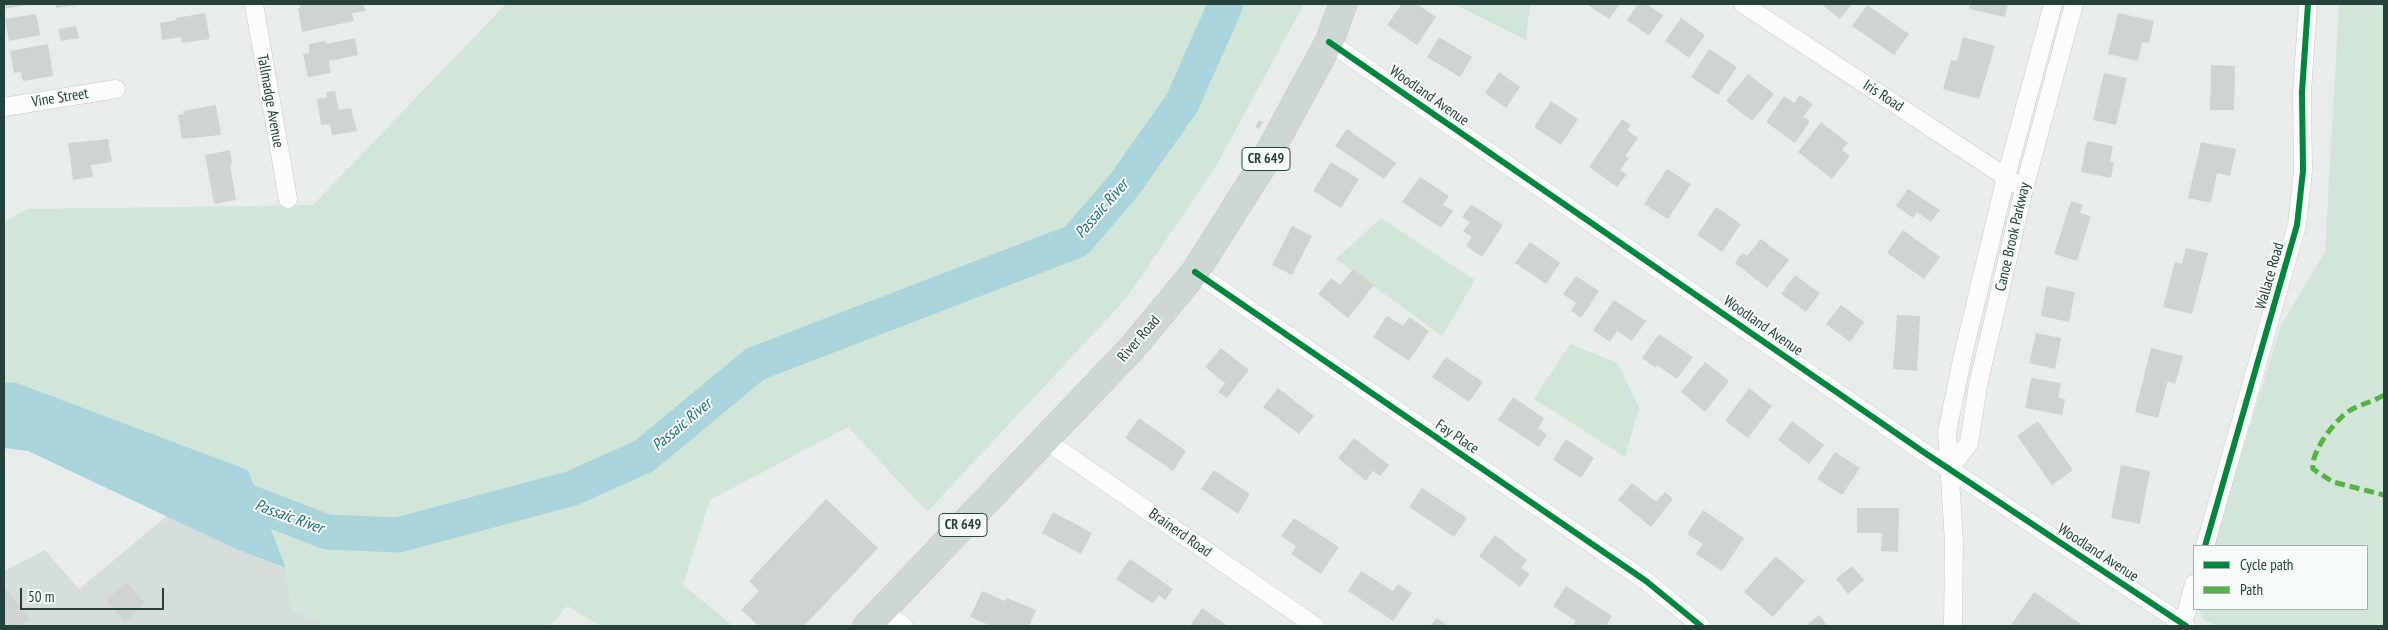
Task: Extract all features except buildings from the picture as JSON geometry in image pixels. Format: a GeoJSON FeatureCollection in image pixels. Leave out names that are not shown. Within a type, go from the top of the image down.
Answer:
{"type":"FeatureCollection","features":[{"type":"Feature","properties":{"kind":"main road","name":"River Road"},"geometry":{"type":"LineString","coordinates":[[874,618],[1133,347],[1195,272],[1262,166],[1329,42],[1343,4]]}},
{"type":"Feature","properties":{"kind":"street","name":"Tallmadge Avenue"},"geometry":{"type":"LineString","coordinates":[[254,4],[288,199]]}},
{"type":"Feature","properties":{"kind":"street","name":"Iris Road"},"geometry":{"type":"LineString","coordinates":[[1743,4],[2024,189]]}},
{"type":"Feature","properties":{"kind":"street","name":"Canoe Brook Parkway"},"geometry":{"type":"LineString","coordinates":[[1953,626],[1954,542],[1947,432],[2006,177],[2053,4]]}},
{"type":"Feature","properties":{"kind":"street","name":"Canoe Brook Parkway"},"geometry":{"type":"LineString","coordinates":[[1950,468],[1969,442],[1978,385],[2024,189],[2074,4]]}},
{"type":"Feature","properties":{"kind":"street","name":"Wallace Road"},"geometry":{"type":"LineString","coordinates":[[2205,545],[2297,225],[2303,170],[2302,92],[2308,4]]}},
{"type":"Feature","properties":{"kind":"street","name":"Woodland Avenue"},"geometry":{"type":"LineString","coordinates":[[1329,42],[1950,468],[1992,499],[2182,624]]}},
{"type":"Feature","properties":{"kind":"street","name":"Vine Street"},"geometry":{"type":"LineString","coordinates":[[4,106],[116,88]]}},
{"type":"Feature","properties":{"kind":"street","name":"Fay Place"},"geometry":{"type":"LineString","coordinates":[[1195,272],[1646,581],[1701,626]]}},
{"type":"Feature","properties":{"kind":"street","name":"Brainerd Road"},"geometry":{"type":"LineString","coordinates":[[1045,440],[1315,626]]}},
{"type":"Feature","properties":{"kind":"street"},"geometry":{"type":"LineString","coordinates":[[2182,624],[2193,588]]}},
{"type":"Feature","properties":{"kind":"street"},"geometry":{"type":"LineString","coordinates":[[874,618],[904,626]]}},
{"type":"Feature","properties":{"kind":"shaded area"},"geometry":{"type":"Polygon","coordinates":[[[168,515],[236,549],[286,568],[292,610],[331,626],[4,626],[4,571],[45,550],[79,589],[168,515]]]}},
{"type":"Feature","properties":{"kind":"green space"},"geometry":{"type":"Polygon","coordinates":[[[506,4],[1304,4],[1215,168],[1125,300],[927,512],[848,427],[710,500],[683,585],[733,626],[601,626],[567,606],[550,626],[331,626],[292,610],[286,568],[248,470],[17,383],[4,382],[4,222],[27,209],[313,205],[506,4]]]}},
{"type":"Feature","properties":{"kind":"green space"},"geometry":{"type":"Polygon","coordinates":[[[1454,4],[1530,4],[1526,40],[1454,4]]]}},
{"type":"Feature","properties":{"kind":"green space"},"geometry":{"type":"Polygon","coordinates":[[[2339,4],[2384,4],[2384,626],[2216,626],[2203,619],[2198,610],[2368,610],[2368,545],[2213,545],[2281,325],[2325,252],[2339,4]]]}},
{"type":"Feature","properties":{"kind":"green space"},"geometry":{"type":"Polygon","coordinates":[[[1381,218],[1475,280],[1442,336],[1336,259],[1381,218]]]}},
{"type":"Feature","properties":{"kind":"green space"},"geometry":{"type":"Polygon","coordinates":[[[1570,344],[1618,363],[1639,408],[1625,457],[1534,399],[1570,344]]]}},
{"type":"Feature","properties":{"kind":"water"},"geometry":{"type":"Polygon","coordinates":[[[4,382],[17,383],[248,470],[286,568],[236,549],[28,451],[4,448],[4,382]]]}},
{"type":"Feature","properties":{"kind":"waterway","name":"Passaic River"},"geometry":{"type":"LineString","coordinates":[[218,490],[327,532],[398,535],[573,488],[644,456],[755,364],[1076,241],[1125,184],[1182,103],[1226,4]]}},
{"type":"Feature","properties":{"kind":"marked path"},"geometry":{"type":"LineString","coordinates":[[2384,395],[2343,415],[2319,446],[2313,462],[2313,469],[2333,482],[2384,495]]}},
{"type":"Feature","properties":{"kind":"cycle path"},"geometry":{"type":"LineString","coordinates":[[2205,545],[2297,225],[2303,171],[2302,92],[2308,4]]}},
{"type":"Feature","properties":{"kind":"cycle path"},"geometry":{"type":"LineString","coordinates":[[1329,42],[1922,451],[2186,626]]}},
{"type":"Feature","properties":{"kind":"cycle path"},"geometry":{"type":"LineString","coordinates":[[1195,272],[1646,581],[1701,626]]}}]}
